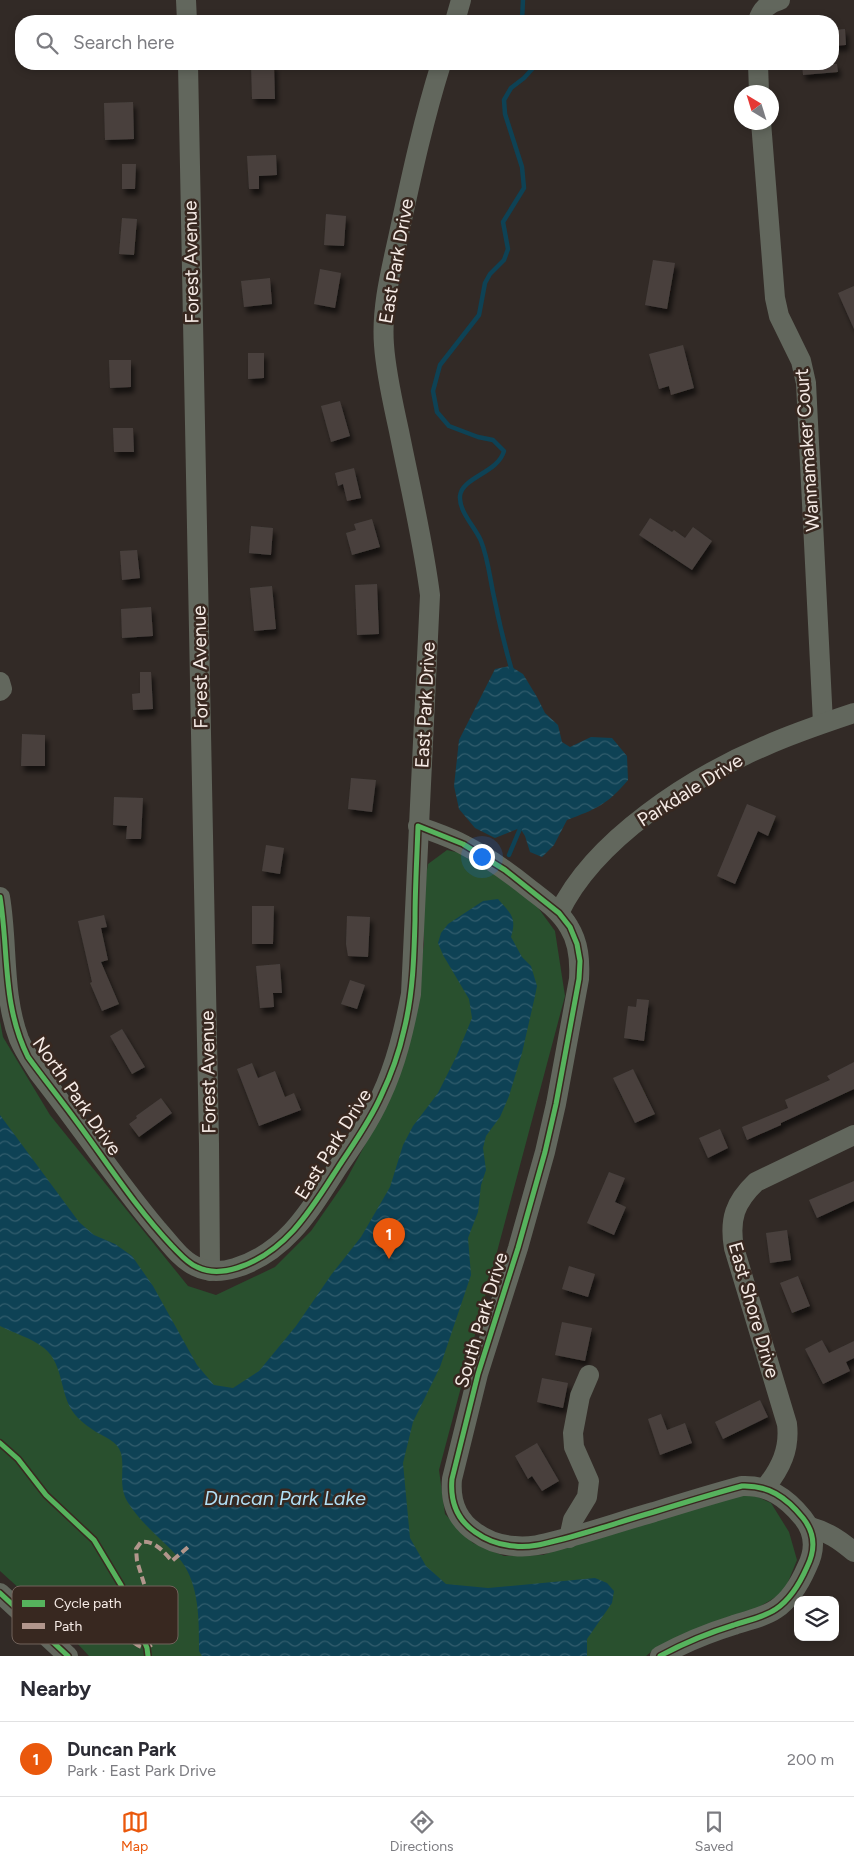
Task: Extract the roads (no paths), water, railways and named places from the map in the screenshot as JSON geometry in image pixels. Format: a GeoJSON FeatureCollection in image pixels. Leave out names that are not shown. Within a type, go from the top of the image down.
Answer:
{"type":"FeatureCollection","features":[{"type":"Feature","properties":{"kind":"street"},"geometry":{"type":"LineString","coordinates":[[186,0],[187,15]]}},
{"type":"Feature","properties":{"kind":"street"},"geometry":{"type":"LineString","coordinates":[[457,15],[461,0]]}},
{"type":"Feature","properties":{"kind":"street"},"geometry":{"type":"LineString","coordinates":[[760,15],[771,3],[780,0]]}},
{"type":"Feature","properties":{"kind":"street","name":"Forest Avenue"},"geometry":{"type":"LineString","coordinates":[[188,70],[210,1271]]}},
{"type":"Feature","properties":{"kind":"street","name":"East Park Drive"},"geometry":{"type":"LineString","coordinates":[[210,1271],[230,1270],[245,1265],[271,1251],[294,1231],[306,1216],[364,1128],[381,1096],[397,1055],[411,994],[430,595],[426,563],[390,386],[384,346],[384,326],[388,286],[426,111],[439,70]]}},
{"type":"Feature","properties":{"kind":"street"},"geometry":{"type":"LineString","coordinates":[[758,70],[759,85]]}},
{"type":"Feature","properties":{"kind":"street","name":"Wannamaker Court"},"geometry":{"type":"LineString","coordinates":[[762,130],[775,298],[779,316],[801,361],[806,384],[823,723]]}},
{"type":"Feature","properties":{"kind":"street"},"geometry":{"type":"LineString","coordinates":[[0,682],[2,689],[0,691]]}},
{"type":"Feature","properties":{"kind":"street","name":"Parkdale Drive"},"geometry":{"type":"LineString","coordinates":[[559,913],[577,881],[597,859],[629,829],[676,794],[720,768],[765,746],[854,713]]}},
{"type":"Feature","properties":{"kind":"street","name":"South Park Drive"},"geometry":{"type":"LineString","coordinates":[[418,826],[463,844],[505,870],[559,913],[573,936],[580,961],[579,979],[556,1104],[533,1200],[478,1374],[452,1479],[451,1492],[459,1517],[468,1527],[482,1537],[498,1544],[533,1546],[569,1538],[742,1486],[755,1485],[775,1492],[787,1501],[810,1527]]}},
{"type":"Feature","properties":{"kind":"street","name":"North Park Drive"},"geometry":{"type":"LineString","coordinates":[[0,897],[10,1005],[17,1032],[28,1057],[128,1193],[164,1237],[188,1262],[210,1271]]}},
{"type":"Feature","properties":{"kind":"street","name":"East Shore Drive"},"geometry":{"type":"LineString","coordinates":[[765,1488],[776,1474],[782,1462],[787,1450],[789,1437],[787,1424],[734,1248],[731,1233],[732,1218],[737,1204],[745,1192],[756,1182],[854,1135]]}},
{"type":"Feature","properties":{"kind":"street"},"geometry":{"type":"LineString","coordinates":[[569,1538],[572,1520],[587,1497],[589,1481],[574,1447],[573,1433],[580,1396],[589,1375]]}},
{"type":"Feature","properties":{"kind":"street"},"geometry":{"type":"LineString","coordinates":[[810,1527],[824,1531],[837,1538],[854,1552]]}},
{"type":"Feature","properties":{"kind":"street"},"geometry":{"type":"LineString","coordinates":[[660,1656],[696,1637],[766,1615],[778,1608],[795,1590],[810,1560],[813,1538],[810,1527]]}},
{"type":"Feature","properties":{"kind":"street"},"geometry":{"type":"LineString","coordinates":[[0,1593],[12,1604]]}},
{"type":"Feature","properties":{"kind":"street"},"geometry":{"type":"LineString","coordinates":[[55,1644],[68,1656]]}},
{"type":"Feature","properties":{"kind":"water"},"geometry":{"type":"Polygon","coordinates":[[[510,666],[523,674],[545,713],[558,725],[562,742],[570,747],[591,737],[612,738],[627,756],[628,780],[607,801],[586,813],[567,820],[554,845],[542,857],[530,852],[525,836],[520,828],[495,838],[475,828],[459,809],[454,786],[459,740],[495,669],[510,666]]]}},
{"type":"Feature","properties":{"kind":"water","name":"Duncan Park Lake"},"geometry":{"type":"Polygon","coordinates":[[[498,899],[512,916],[513,930],[511,937],[522,957],[531,966],[537,986],[522,1053],[509,1096],[500,1117],[486,1136],[483,1148],[486,1170],[481,1185],[478,1212],[468,1238],[471,1275],[440,1367],[413,1422],[403,1463],[410,1538],[426,1566],[446,1584],[488,1588],[595,1578],[607,1583],[614,1591],[612,1603],[587,1639],[587,1656],[202,1656],[199,1651],[197,1602],[191,1578],[178,1557],[145,1524],[127,1501],[122,1483],[121,1453],[117,1445],[84,1424],[72,1410],[51,1355],[39,1344],[0,1326],[0,1115],[79,1222],[94,1235],[115,1244],[132,1256],[153,1286],[197,1365],[214,1385],[233,1388],[259,1371],[296,1326],[331,1275],[361,1237],[390,1187],[403,1145],[413,1126],[438,1093],[456,1057],[472,1018],[469,999],[438,943],[441,933],[448,924],[483,901],[498,899]]]}},
{"type":"Feature","properties":{"kind":"waterway"},"geometry":{"type":"LineString","coordinates":[[522,15],[523,0]]}},
{"type":"Feature","properties":{"kind":"waterway"},"geometry":{"type":"LineString","coordinates":[[512,671],[500,625],[487,561],[478,536],[460,502],[462,490],[467,484],[495,465],[504,451],[493,440],[478,437],[449,426],[437,412],[433,391],[440,365],[479,315],[485,283],[490,274],[504,260],[508,249],[503,222],[524,188],[522,167],[505,114],[504,100],[511,88],[531,70]]}},
{"type":"Feature","properties":{"kind":"waterway"},"geometry":{"type":"LineString","coordinates":[[509,855],[522,824]]}},
{"type":"Feature","properties":{"kind":"place","name":"Duncan Park"},"geometry":{"type":"Point","coordinates":[389,1259]}}]}
